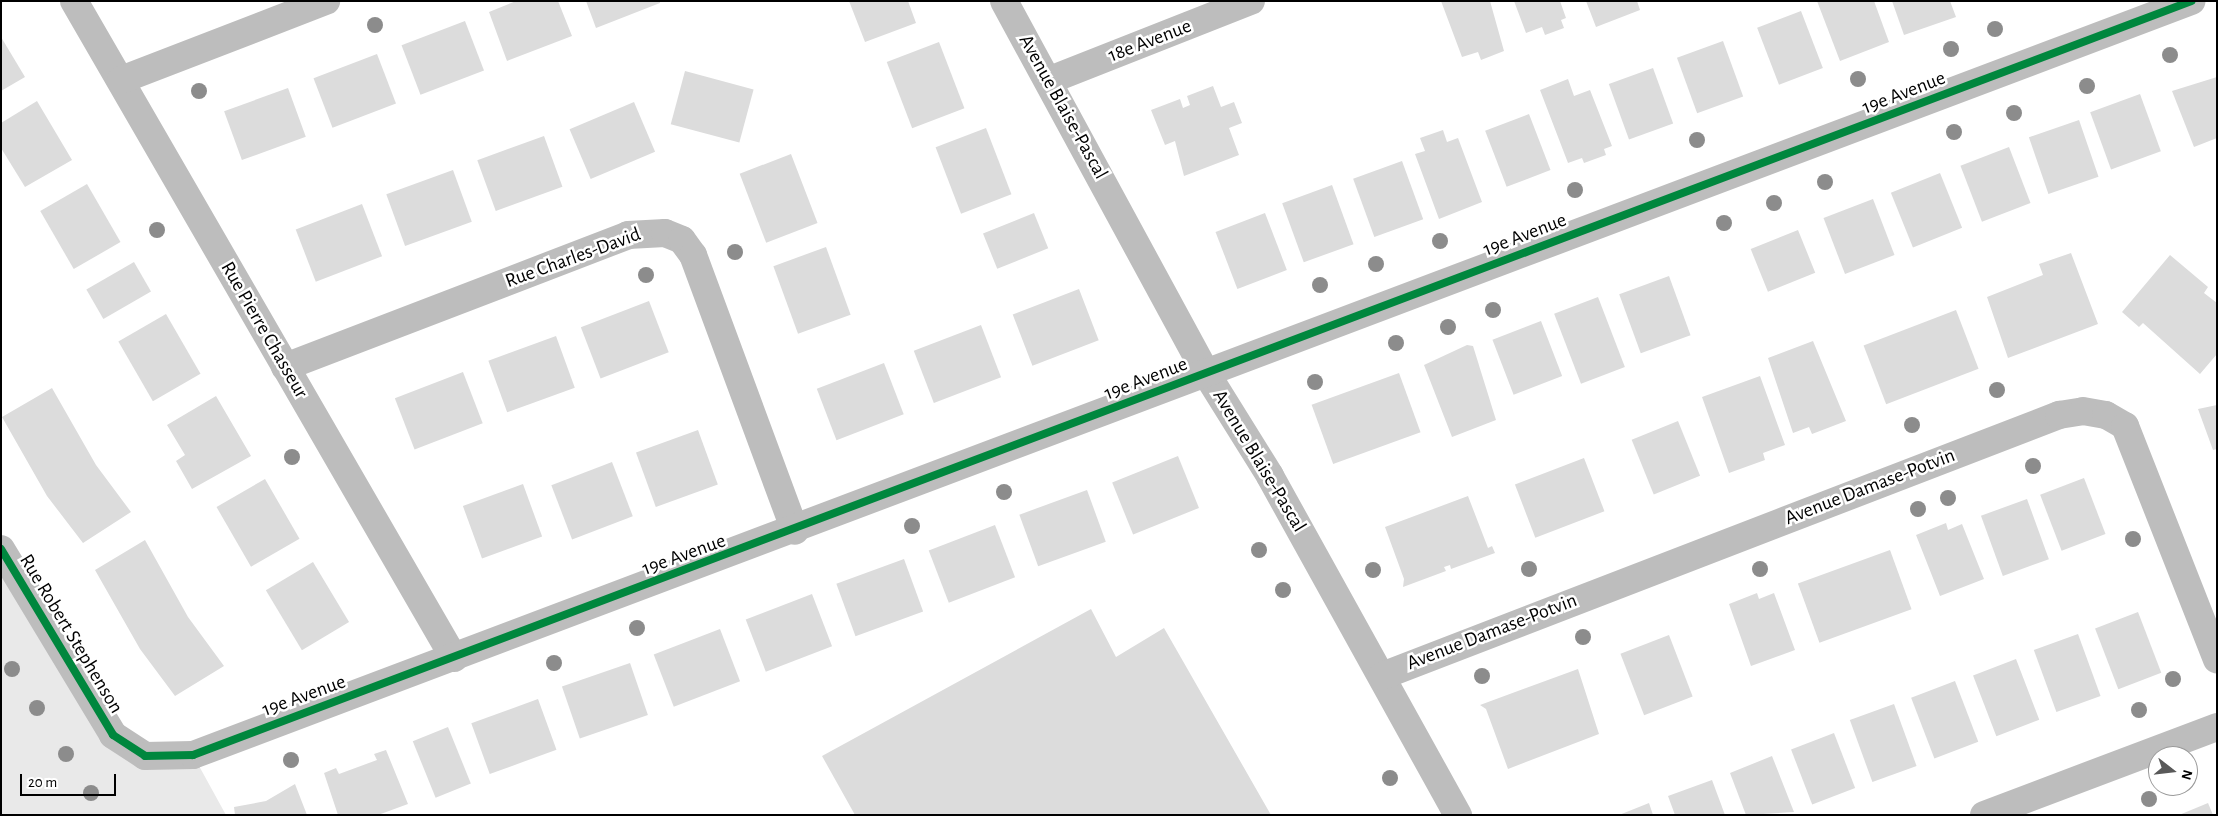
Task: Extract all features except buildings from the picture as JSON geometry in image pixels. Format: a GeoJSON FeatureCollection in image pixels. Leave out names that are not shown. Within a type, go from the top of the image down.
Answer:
{"type":"FeatureCollection","features":[{"type":"Feature","properties":{"kind":"street","name":"Rue Pierre Chasseur"},"geometry":{"type":"LineString","coordinates":[[74,1],[454,658]]}},
{"type":"Feature","properties":{"kind":"street"},"geometry":{"type":"LineString","coordinates":[[121,80],[326,1]]}},
{"type":"Feature","properties":{"kind":"street","name":"Avenue Blaise-Pascal"},"geometry":{"type":"LineString","coordinates":[[1004,1],[1050,80],[1206,373],[1270,476],[1458,815]]}},
{"type":"Feature","properties":{"kind":"street","name":"18e Avenue"},"geometry":{"type":"LineString","coordinates":[[1050,80],[1251,1]]}},
{"type":"Feature","properties":{"kind":"street","name":"19e Avenue"},"geometry":{"type":"LineString","coordinates":[[113,735],[144,756],[193,755],[795,531],[1206,373],[2192,1]]}},
{"type":"Feature","properties":{"kind":"street","name":"Rue Charles-David"},"geometry":{"type":"LineString","coordinates":[[285,367],[628,235],[665,233],[682,240],[693,255],[795,531]]}},
{"type":"Feature","properties":{"kind":"street","name":"Avenue Damase-Potvin"},"geometry":{"type":"LineString","coordinates":[[1382,676],[2050,419],[2083,411],[2106,415],[2125,426],[2217,660]]}},
{"type":"Feature","properties":{"kind":"street","name":"Rue Robert Stephenson"},"geometry":{"type":"LineString","coordinates":[[1,549],[113,735]]}},
{"type":"Feature","properties":{"kind":"street"},"geometry":{"type":"LineString","coordinates":[[1984,815],[2217,727]]}},
{"type":"Feature","properties":{"kind":"shaded area"},"geometry":{"type":"Polygon","coordinates":[[[1,549],[113,735],[193,755],[226,815],[1,815],[1,549]]]}},
{"type":"Feature","properties":{"kind":"cycle path"},"geometry":{"type":"LineString","coordinates":[[1,549],[113,735],[145,756],[193,755],[2192,1]]}}]}
